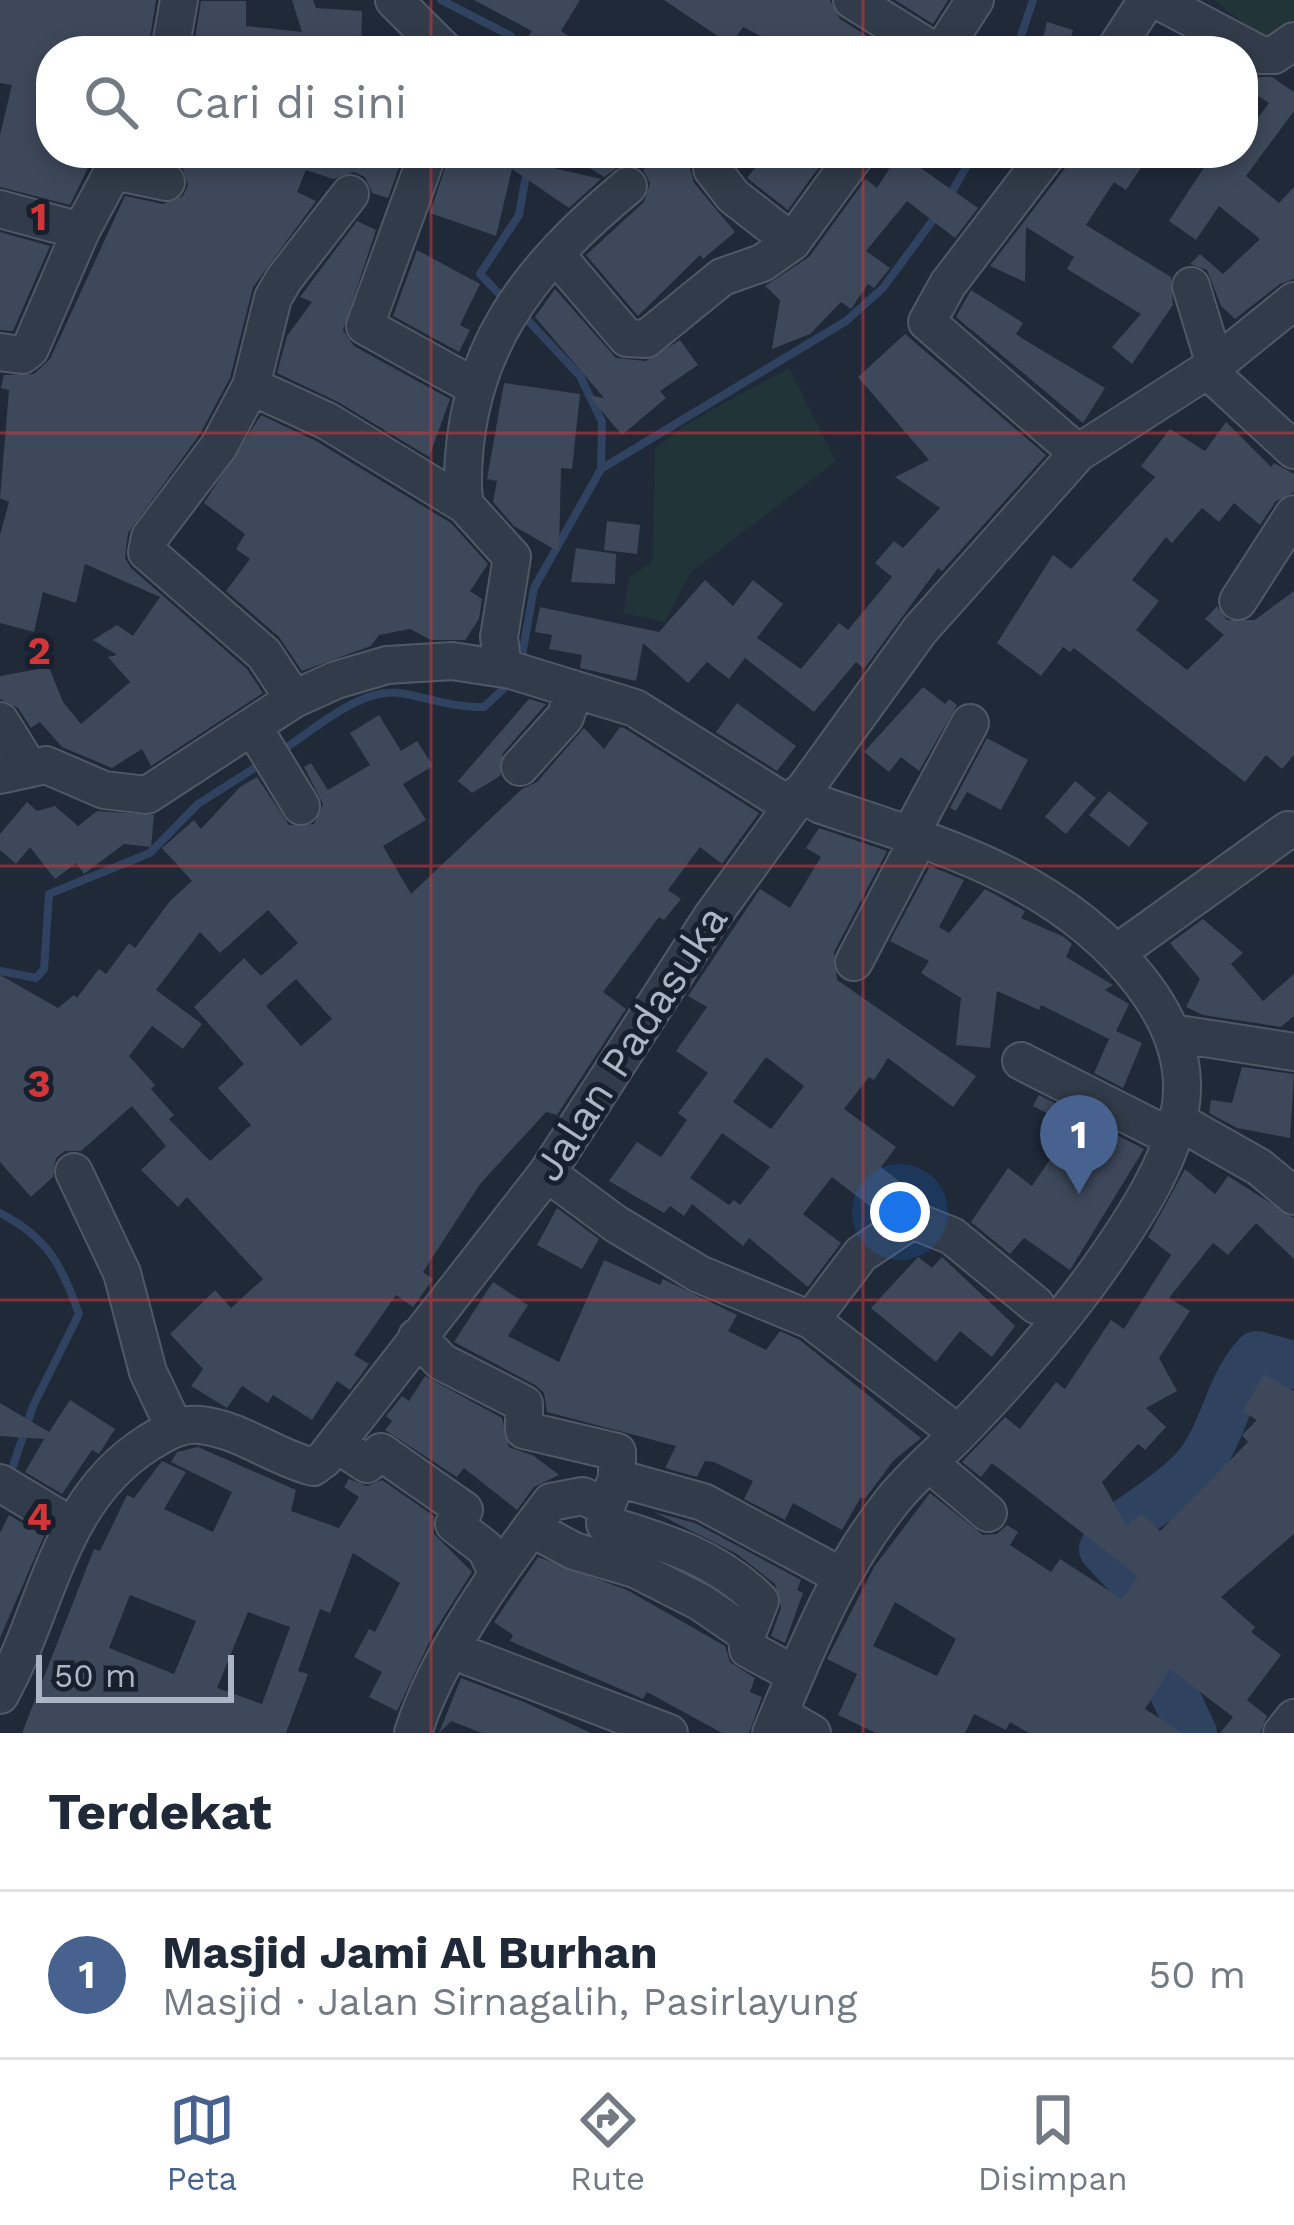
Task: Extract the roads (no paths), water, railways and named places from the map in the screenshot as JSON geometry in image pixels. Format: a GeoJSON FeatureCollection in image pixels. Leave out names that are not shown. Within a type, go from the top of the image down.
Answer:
{"type":"FeatureCollection","features":[{"type":"Feature","properties":{"kind":"street"},"geometry":{"type":"LineString","coordinates":[[172,36],[178,0]]}},
{"type":"Feature","properties":{"kind":"street"},"geometry":{"type":"LineString","coordinates":[[394,0],[430,36]]}},
{"type":"Feature","properties":{"kind":"street"},"geometry":{"type":"LineString","coordinates":[[852,0],[913,36]]}},
{"type":"Feature","properties":{"kind":"street"},"geometry":{"type":"LineString","coordinates":[[949,36],[975,0]]}},
{"type":"Feature","properties":{"kind":"street"},"geometry":{"type":"LineString","coordinates":[[1124,36],[1147,0]]}},
{"type":"Feature","properties":{"kind":"street"},"geometry":{"type":"LineString","coordinates":[[1157,0],[1225,36]]}},
{"type":"Feature","properties":{"kind":"street"},"geometry":{"type":"LineString","coordinates":[[1258,53],[1274,55],[1294,40]]}},
{"type":"Feature","properties":{"kind":"street"},"geometry":{"type":"LineString","coordinates":[[0,352],[22,355],[30,349],[81,231],[115,168]]}},
{"type":"Feature","properties":{"kind":"street"},"geometry":{"type":"LineString","coordinates":[[132,168],[166,182]]}},
{"type":"Feature","properties":{"kind":"street"},"geometry":{"type":"LineString","coordinates":[[423,168],[365,326],[475,387]]}},
{"type":"Feature","properties":{"kind":"street"},"geometry":{"type":"LineString","coordinates":[[557,256],[637,343],[722,277],[762,263],[791,242],[846,168]]}},
{"type":"Feature","properties":{"kind":"street"},"geometry":{"type":"LineString","coordinates":[[1037,168],[948,284],[927,322],[1078,453]]}},
{"type":"Feature","properties":{"kind":"street"},"geometry":{"type":"LineString","coordinates":[[712,170],[733,196],[791,242]]}},
{"type":"Feature","properties":{"kind":"street"},"geometry":{"type":"LineString","coordinates":[[466,505],[463,473],[475,387],[510,311],[564,242],[628,186]]}},
{"type":"Feature","properties":{"kind":"street"},"geometry":{"type":"LineString","coordinates":[[294,699],[264,654],[147,553],[150,537],[219,446],[251,386],[273,298],[350,194]]}},
{"type":"Feature","properties":{"kind":"street"},"geometry":{"type":"LineString","coordinates":[[0,209],[81,231]]}},
{"type":"Feature","properties":{"kind":"street"},"geometry":{"type":"LineString","coordinates":[[1191,286],[1211,367],[1294,450]]}},
{"type":"Feature","properties":{"kind":"street","name":"Jalan Padasuka"},"geometry":{"type":"LineString","coordinates":[[337,1444],[547,1173],[794,799],[920,630],[1078,453],[1104,431],[1211,367],[1294,301]]}},
{"type":"Feature","properties":{"kind":"street"},"geometry":{"type":"LineString","coordinates":[[251,386],[327,422],[466,505],[512,557],[499,637],[516,673]]}},
{"type":"Feature","properties":{"kind":"street"},"geometry":{"type":"LineString","coordinates":[[1238,601],[1294,514]]}},
{"type":"Feature","properties":{"kind":"street"},"geometry":{"type":"LineString","coordinates":[[0,721],[14,771],[63,771],[126,796],[147,795],[267,749],[294,699],[387,665],[452,661],[516,673],[635,708],[794,799],[915,837],[1012,875],[1073,912],[1118,952],[1172,1033],[1182,1094],[1174,1129],[1098,1270],[895,1497],[841,1576],[775,1724],[812,1733]]}},
{"type":"Feature","properties":{"kind":"street"},"geometry":{"type":"LineString","coordinates":[[520,767],[565,717],[574,692]]}},
{"type":"Feature","properties":{"kind":"street"},"geometry":{"type":"LineString","coordinates":[[854,962],[970,723]]}},
{"type":"Feature","properties":{"kind":"street"},"geometry":{"type":"LineString","coordinates":[[267,749],[301,806]]}},
{"type":"Feature","properties":{"kind":"street"},"geometry":{"type":"LineString","coordinates":[[1118,952],[1288,830],[1294,831]]}},
{"type":"Feature","properties":{"kind":"street"},"geometry":{"type":"LineString","coordinates":[[1172,1033],[1294,1052]]}},
{"type":"Feature","properties":{"kind":"street"},"geometry":{"type":"LineString","coordinates":[[1021,1061],[1259,1167],[1294,1196]]}},
{"type":"Feature","properties":{"kind":"street"},"geometry":{"type":"LineString","coordinates":[[74,1172],[122,1273],[148,1372],[174,1427]]}},
{"type":"Feature","properties":{"kind":"street"},"geometry":{"type":"LineString","coordinates":[[547,1173],[699,1274],[811,1320],[947,1424]]}},
{"type":"Feature","properties":{"kind":"street"},"geometry":{"type":"LineString","coordinates":[[811,1320],[861,1254],[912,1220],[952,1236],[1036,1306]]}},
{"type":"Feature","properties":{"kind":"street"},"geometry":{"type":"LineString","coordinates":[[417,1337],[442,1362],[524,1404],[524,1430],[617,1452],[605,1525],[723,1567],[760,1601],[747,1634],[748,1649],[794,1674]]}},
{"type":"Feature","properties":{"kind":"street"},"geometry":{"type":"LineString","coordinates":[[0,1695],[70,1525],[107,1474],[174,1427],[220,1429],[313,1467],[337,1444],[367,1464],[381,1452],[464,1510],[454,1524],[486,1550],[497,1573]]}},
{"type":"Feature","properties":{"kind":"street"},"geometry":{"type":"LineString","coordinates":[[929,1463],[988,1513]]}},
{"type":"Feature","properties":{"kind":"street"},"geometry":{"type":"LineString","coordinates":[[0,1483],[70,1525]]}},
{"type":"Feature","properties":{"kind":"street"},"geometry":{"type":"LineString","coordinates":[[413,1733],[423,1700],[497,1573],[550,1502],[612,1493],[703,1502],[841,1576]]}},
{"type":"Feature","properties":{"kind":"street"},"geometry":{"type":"LineString","coordinates":[[531,1528],[574,1551],[635,1570],[700,1602],[747,1634]]}},
{"type":"Feature","properties":{"kind":"street"},"geometry":{"type":"LineString","coordinates":[[454,1651],[669,1733]]}},
{"type":"Feature","properties":{"kind":"street"},"geometry":{"type":"LineString","coordinates":[[1282,1733],[1294,1718]]}},
{"type":"Feature","properties":{"kind":"waterway"},"geometry":{"type":"LineString","coordinates":[[441,0],[511,36]]}},
{"type":"Feature","properties":{"kind":"waterway"},"geometry":{"type":"LineString","coordinates":[[1021,36],[1033,0]]}},
{"type":"Feature","properties":{"kind":"waterway"},"geometry":{"type":"LineString","coordinates":[[506,301],[480,274],[519,215],[527,168]]}},
{"type":"Feature","properties":{"kind":"waterway"},"geometry":{"type":"LineString","coordinates":[[948,199],[966,168]]}},
{"type":"Feature","properties":{"kind":"waterway"},"geometry":{"type":"LineString","coordinates":[[601,469],[846,321],[883,288],[936,216]]}},
{"type":"Feature","properties":{"kind":"waterway"},"geometry":{"type":"LineString","coordinates":[[521,661],[534,588],[601,469],[602,422],[580,376],[522,314]]}},
{"type":"Feature","properties":{"kind":"waterway"},"geometry":{"type":"LineString","coordinates":[[281,751],[369,697],[400,693],[484,707],[513,680]]}},
{"type":"Feature","properties":{"kind":"waterway"},"geometry":{"type":"LineString","coordinates":[[0,971],[36,978],[44,969],[49,894],[150,853],[198,804],[264,762]]}},
{"type":"Feature","properties":{"kind":"waterway"},"geometry":{"type":"LineString","coordinates":[[0,1213],[30,1232],[51,1254],[79,1314],[33,1406],[10,1475]]}},
{"type":"Feature","properties":{"kind":"waterway"},"geometry":{"type":"LineString","coordinates":[[1193,1733],[1167,1679],[1161,1611],[1103,1549],[1112,1533],[1170,1491],[1200,1462],[1240,1379],[1257,1355],[1294,1365]]}},
{"type":"Feature","properties":{"kind":"place","name":"Masjid Jami Al Burhan"},"geometry":{"type":"Point","coordinates":[1079,1194]}}]}
